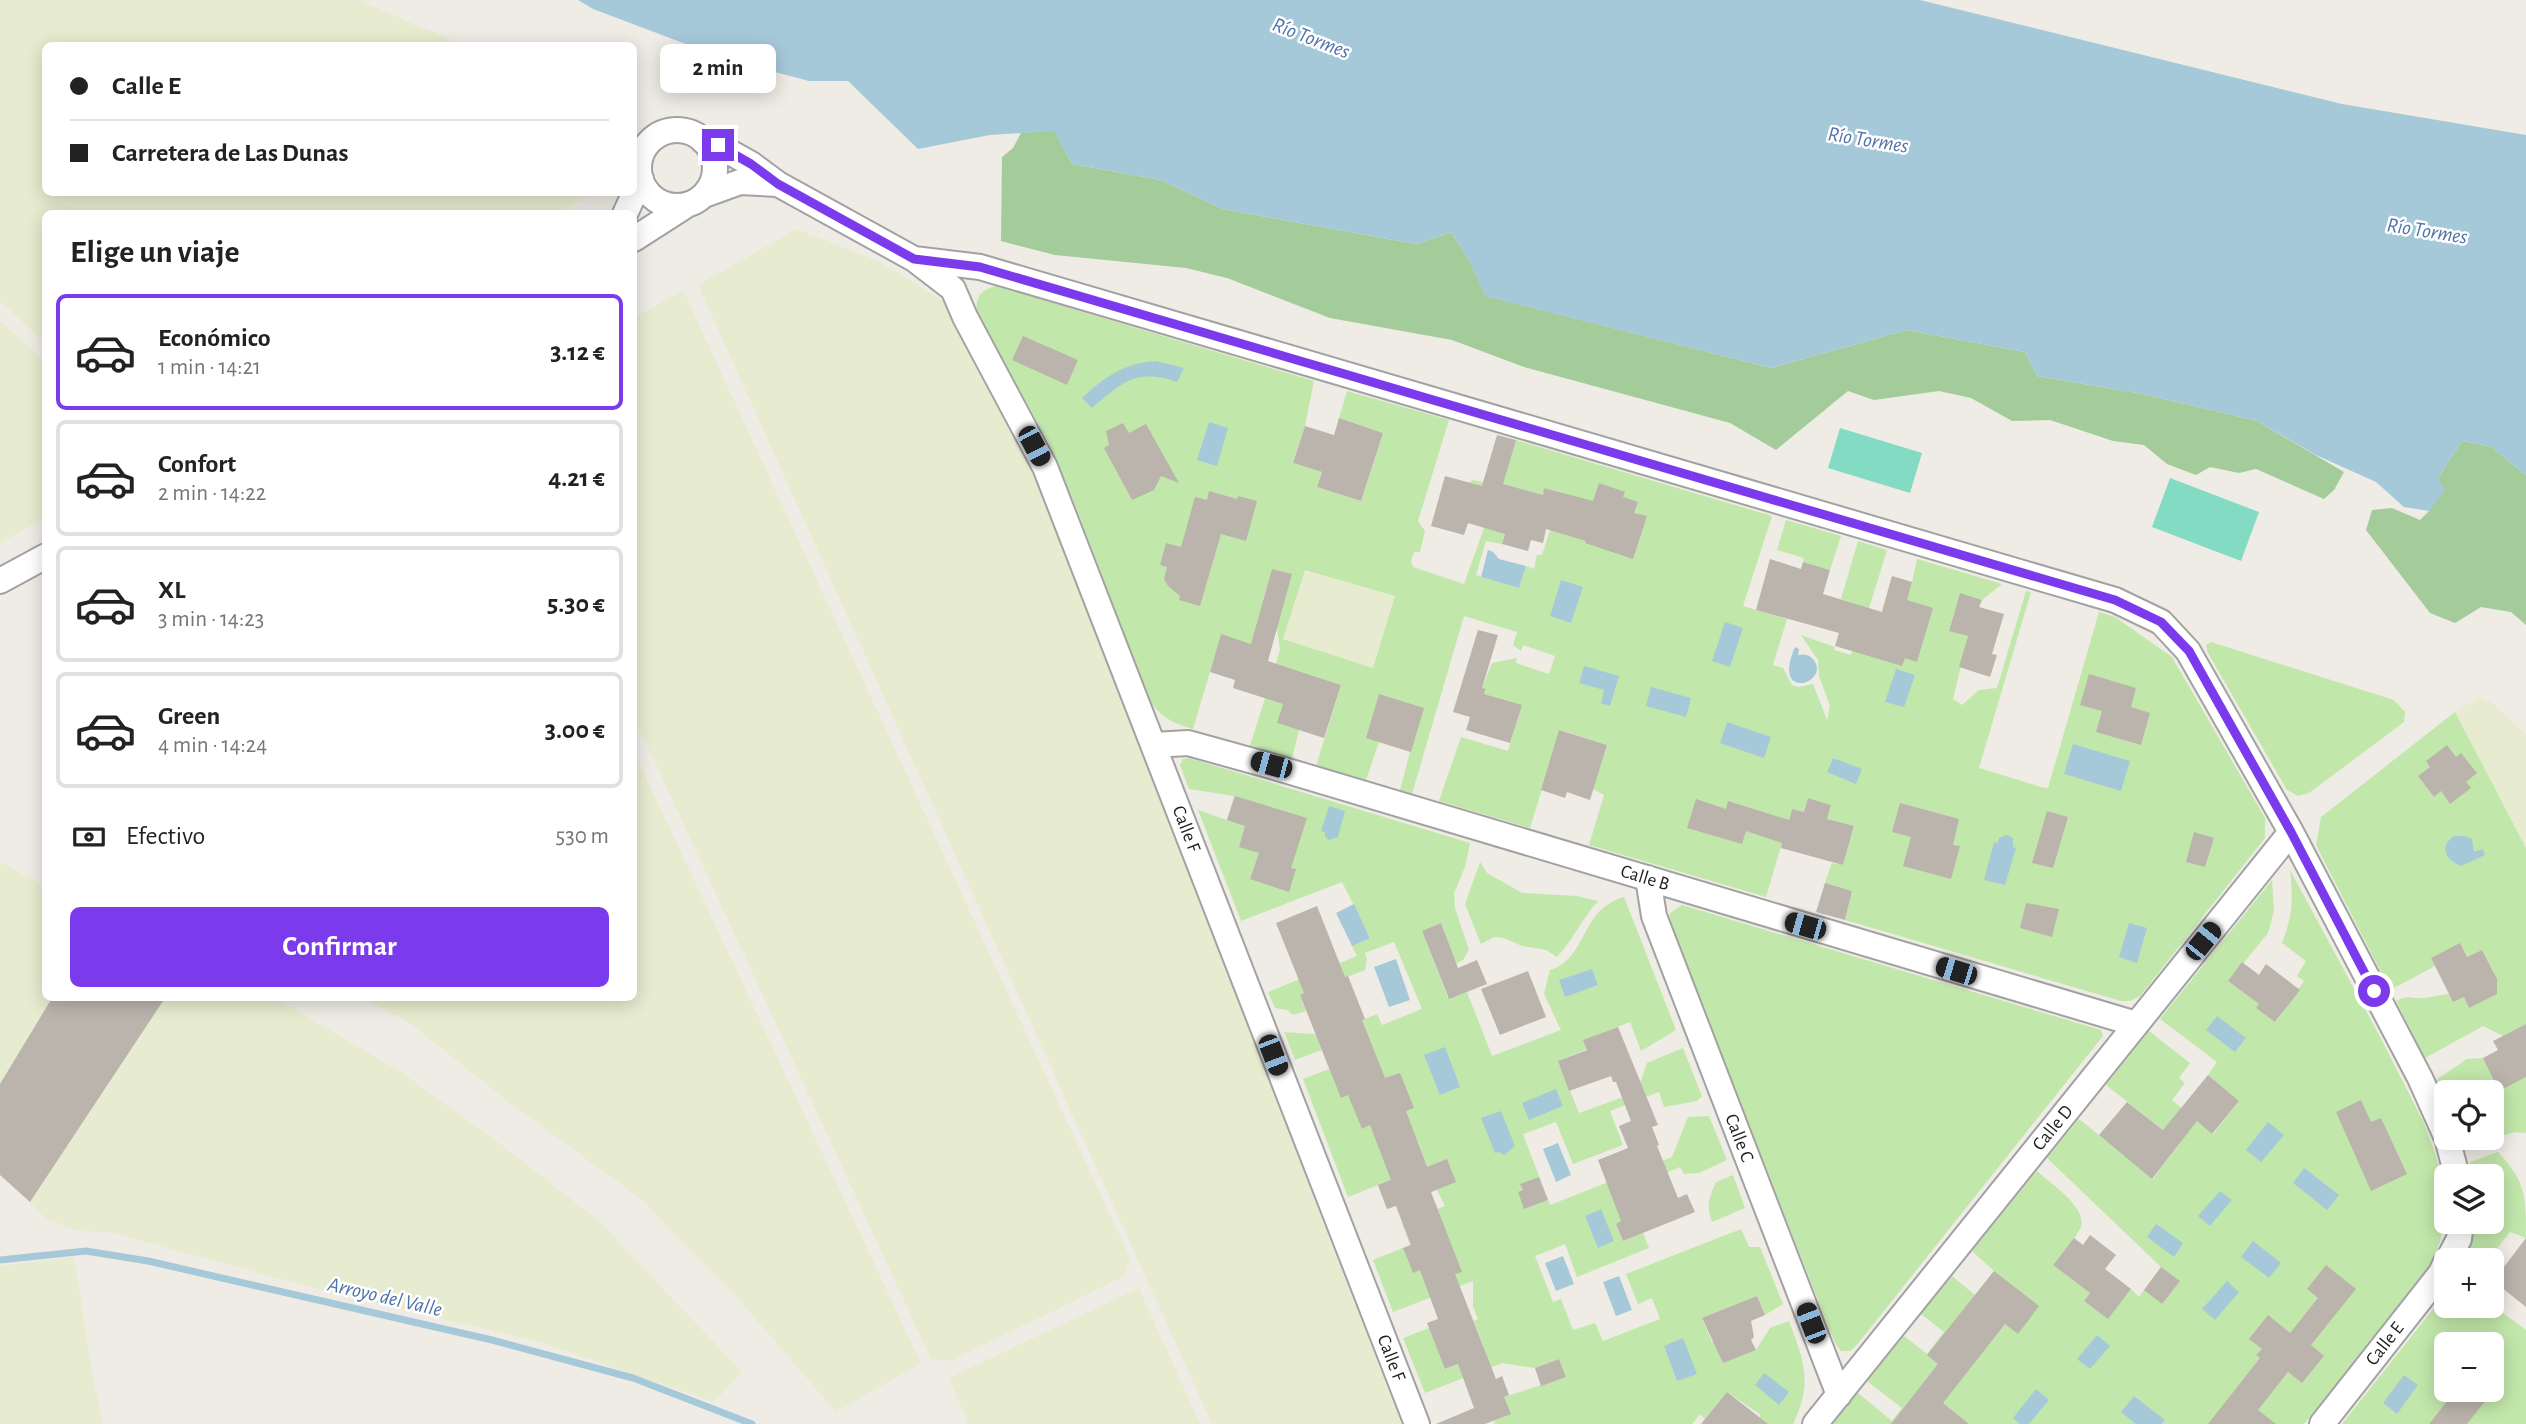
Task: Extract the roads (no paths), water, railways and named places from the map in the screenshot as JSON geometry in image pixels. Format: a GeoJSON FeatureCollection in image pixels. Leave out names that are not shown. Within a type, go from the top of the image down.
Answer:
{"type":"FeatureCollection","features":[{"type":"Feature","properties":{"kind":"street"},"geometry":{"type":"LineString","coordinates":[[637,188],[641,179],[641,158],[645,148],[653,139],[673,131],[684,131],[718,145],[778,184],[914,259],[980,267],[2115,600],[2161,622],[2189,651],[2291,832],[2434,1109]]}},
{"type":"Feature","properties":{"kind":"street"},"geometry":{"type":"LineString","coordinates":[[637,237],[695,200],[711,186],[715,174],[711,151],[704,141]]}},
{"type":"Feature","properties":{"kind":"street"},"geometry":{"type":"LineString","coordinates":[[641,179],[648,192],[659,202],[672,206],[740,182],[778,184]]}},
{"type":"Feature","properties":{"kind":"street","name":"Calle F"},"geometry":{"type":"LineString","coordinates":[[914,259],[953,289],[965,317],[1045,467],[1417,1424]]}},
{"type":"Feature","properties":{"kind":"street"},"geometry":{"type":"LineString","coordinates":[[0,581],[42,558]]}},
{"type":"Feature","properties":{"kind":"street","name":"Calle B"},"geometry":{"type":"LineString","coordinates":[[1153,745],[1188,743],[1271,765],[2136,1024]]}},
{"type":"Feature","properties":{"kind":"street","name":"Calle D"},"geometry":{"type":"LineString","coordinates":[[1815,1424],[2291,832]]}},
{"type":"Feature","properties":{"kind":"street","name":"Calle C"},"geometry":{"type":"LineString","coordinates":[[1648,878],[1654,916],[1839,1395]]}},
{"type":"Feature","properties":{"kind":"street","name":"Calle E"},"geometry":{"type":"LineString","coordinates":[[2322,1424],[2434,1282]]}},
{"type":"Feature","properties":{"kind":"water","name":"Río Tormes"},"geometry":{"type":"Polygon","coordinates":[[[578,0],[1920,0],[2342,104],[2526,135],[2526,475],[2490,446],[2462,441],[2438,478],[2445,490],[2429,511],[2404,507],[2376,482],[2316,455],[2257,421],[2143,394],[2037,376],[2025,352],[1907,330],[1771,368],[1485,296],[1469,260],[1451,232],[1416,244],[1223,209],[1161,180],[1072,164],[1054,131],[990,135],[918,149],[848,81],[809,81],[723,58],[593,9],[578,0]]]}},
{"type":"Feature","properties":{"kind":"water"},"geometry":{"type":"Polygon","coordinates":[[[1156,361],[1184,368],[1177,382],[1150,376],[1130,380],[1092,408],[1082,398],[1116,372],[1156,361]]]}},
{"type":"Feature","properties":{"kind":"water"},"geometry":{"type":"Polygon","coordinates":[[[1209,422],[1228,428],[1217,466],[1197,460],[1209,422]]]}},
{"type":"Feature","properties":{"kind":"water"},"geometry":{"type":"Polygon","coordinates":[[[1488,550],[1499,559],[1526,566],[1519,588],[1481,577],[1488,550]]]}},
{"type":"Feature","properties":{"kind":"water"},"geometry":{"type":"Polygon","coordinates":[[[1561,580],[1583,587],[1571,623],[1550,616],[1561,580]]]}},
{"type":"Feature","properties":{"kind":"water"},"geometry":{"type":"Polygon","coordinates":[[[1725,622],[1743,628],[1730,667],[1712,661],[1725,622]]]}},
{"type":"Feature","properties":{"kind":"water"},"geometry":{"type":"Polygon","coordinates":[[[1795,647],[1799,649],[1798,655],[1809,656],[1817,667],[1815,675],[1802,683],[1795,682],[1790,676],[1789,665],[1795,647]]]}},
{"type":"Feature","properties":{"kind":"water"},"geometry":{"type":"Polygon","coordinates":[[[1584,666],[1619,676],[1610,706],[1601,703],[1604,690],[1579,683],[1584,666]]]}},
{"type":"Feature","properties":{"kind":"water"},"geometry":{"type":"Polygon","coordinates":[[[1896,669],[1915,675],[1904,707],[1885,702],[1896,669]]]}},
{"type":"Feature","properties":{"kind":"water"},"geometry":{"type":"Polygon","coordinates":[[[1651,687],[1691,698],[1686,717],[1646,706],[1651,687]]]}},
{"type":"Feature","properties":{"kind":"water"},"geometry":{"type":"Polygon","coordinates":[[[1727,722],[1771,737],[1764,758],[1720,743],[1727,722]]]}},
{"type":"Feature","properties":{"kind":"water"},"geometry":{"type":"Polygon","coordinates":[[[2073,744],[2130,761],[2121,791],[2064,774],[2073,744]]]}},
{"type":"Feature","properties":{"kind":"water"},"geometry":{"type":"Polygon","coordinates":[[[1833,758],[1862,769],[1856,784],[1827,772],[1833,758]]]}},
{"type":"Feature","properties":{"kind":"water"},"geometry":{"type":"Polygon","coordinates":[[[1329,806],[1345,811],[1338,837],[1329,840],[1325,837],[1325,832],[1321,831],[1329,806]]]}},
{"type":"Feature","properties":{"kind":"water"},"geometry":{"type":"Polygon","coordinates":[[[2006,835],[2013,838],[2013,847],[2016,848],[2005,885],[1984,880],[1994,842],[1998,843],[1999,838],[2006,835]]]}},
{"type":"Feature","properties":{"kind":"water"},"geometry":{"type":"Polygon","coordinates":[[[2454,836],[2472,839],[2474,852],[2483,849],[2485,855],[2461,866],[2456,863],[2448,857],[2445,849],[2454,836]]]}},
{"type":"Feature","properties":{"kind":"water"},"geometry":{"type":"Polygon","coordinates":[[[1354,904],[1370,938],[1352,946],[1336,913],[1354,904]]]}},
{"type":"Feature","properties":{"kind":"water"},"geometry":{"type":"Polygon","coordinates":[[[2129,923],[2147,928],[2137,963],[2119,957],[2129,923]]]}},
{"type":"Feature","properties":{"kind":"water"},"geometry":{"type":"Polygon","coordinates":[[[1396,959],[1410,1000],[1389,1007],[1374,967],[1396,959]]]}},
{"type":"Feature","properties":{"kind":"water"},"geometry":{"type":"Polygon","coordinates":[[[1592,969],[1598,985],[1565,997],[1559,980],[1592,969]]]}},
{"type":"Feature","properties":{"kind":"water"},"geometry":{"type":"Polygon","coordinates":[[[2217,1016],[2246,1038],[2235,1052],[2206,1030],[2217,1016]]]}},
{"type":"Feature","properties":{"kind":"water"},"geometry":{"type":"Polygon","coordinates":[[[1445,1047],[1460,1087],[1440,1095],[1424,1055],[1445,1047]]]}},
{"type":"Feature","properties":{"kind":"water"},"geometry":{"type":"Polygon","coordinates":[[[1556,1089],[1563,1106],[1529,1120],[1522,1103],[1556,1089]]]}},
{"type":"Feature","properties":{"kind":"water"},"geometry":{"type":"Polygon","coordinates":[[[1501,1111],[1515,1146],[1504,1155],[1495,1153],[1481,1118],[1501,1111]]]}},
{"type":"Feature","properties":{"kind":"water"},"geometry":{"type":"Polygon","coordinates":[[[2268,1122],[2284,1135],[2261,1162],[2246,1150],[2268,1122]]]}},
{"type":"Feature","properties":{"kind":"water"},"geometry":{"type":"Polygon","coordinates":[[[1558,1143],[1571,1175],[1556,1182],[1543,1149],[1558,1143]]]}},
{"type":"Feature","properties":{"kind":"water"},"geometry":{"type":"Polygon","coordinates":[[[2304,1168],[2339,1195],[2327,1210],[2293,1183],[2304,1168]]]}},
{"type":"Feature","properties":{"kind":"water"},"geometry":{"type":"Polygon","coordinates":[[[2220,1191],[2232,1200],[2210,1226],[2198,1216],[2220,1191]]]}},
{"type":"Feature","properties":{"kind":"water"},"geometry":{"type":"Polygon","coordinates":[[[1601,1209],[1614,1241],[1598,1248],[1585,1216],[1601,1209]]]}},
{"type":"Feature","properties":{"kind":"water"},"geometry":{"type":"Polygon","coordinates":[[[2156,1224],[2183,1243],[2174,1257],[2147,1237],[2156,1224]]]}},
{"type":"Feature","properties":{"kind":"water"},"geometry":{"type":"Polygon","coordinates":[[[2253,1241],[2281,1263],[2269,1278],[2241,1257],[2253,1241]]]}},
{"type":"Feature","properties":{"kind":"water"},"geometry":{"type":"Polygon","coordinates":[[[1563,1256],[1574,1284],[1556,1291],[1545,1263],[1563,1256]]]}},
{"type":"Feature","properties":{"kind":"water"},"geometry":{"type":"Polygon","coordinates":[[[1619,1276],[1632,1310],[1616,1316],[1603,1282],[1619,1276]]]}},
{"type":"Feature","properties":{"kind":"water"},"geometry":{"type":"Polygon","coordinates":[[[2227,1281],[2239,1292],[2215,1320],[2202,1309],[2227,1281]]]}},
{"type":"Feature","properties":{"kind":"water"},"geometry":{"type":"Polygon","coordinates":[[[2097,1335],[2110,1346],[2090,1369],[2077,1359],[2097,1335]]]}},
{"type":"Feature","properties":{"kind":"water"},"geometry":{"type":"Polygon","coordinates":[[[1683,1338],[1697,1374],[1677,1381],[1664,1346],[1683,1338]]]}},
{"type":"Feature","properties":{"kind":"water"},"geometry":{"type":"Polygon","coordinates":[[[1764,1373],[1789,1392],[1779,1405],[1755,1385],[1764,1373]]]}},
{"type":"Feature","properties":{"kind":"water"},"geometry":{"type":"Polygon","coordinates":[[[2404,1375],[2418,1385],[2397,1414],[2383,1403],[2404,1375]]]}},
{"type":"Feature","properties":{"kind":"water"},"geometry":{"type":"Polygon","coordinates":[[[2036,1389],[2049,1400],[2029,1424],[2020,1424],[2013,1418],[2036,1389]]]}},
{"type":"Feature","properties":{"kind":"water"},"geometry":{"type":"Polygon","coordinates":[[[2134,1396],[2165,1420],[2162,1424],[2136,1424],[2121,1412],[2134,1396]]]}},
{"type":"Feature","properties":{"kind":"waterway","name":"Arroyo del Valle"},"geometry":{"type":"LineString","coordinates":[[0,1260],[86,1251],[148,1261],[492,1340],[633,1378],[752,1424]]}}]}
